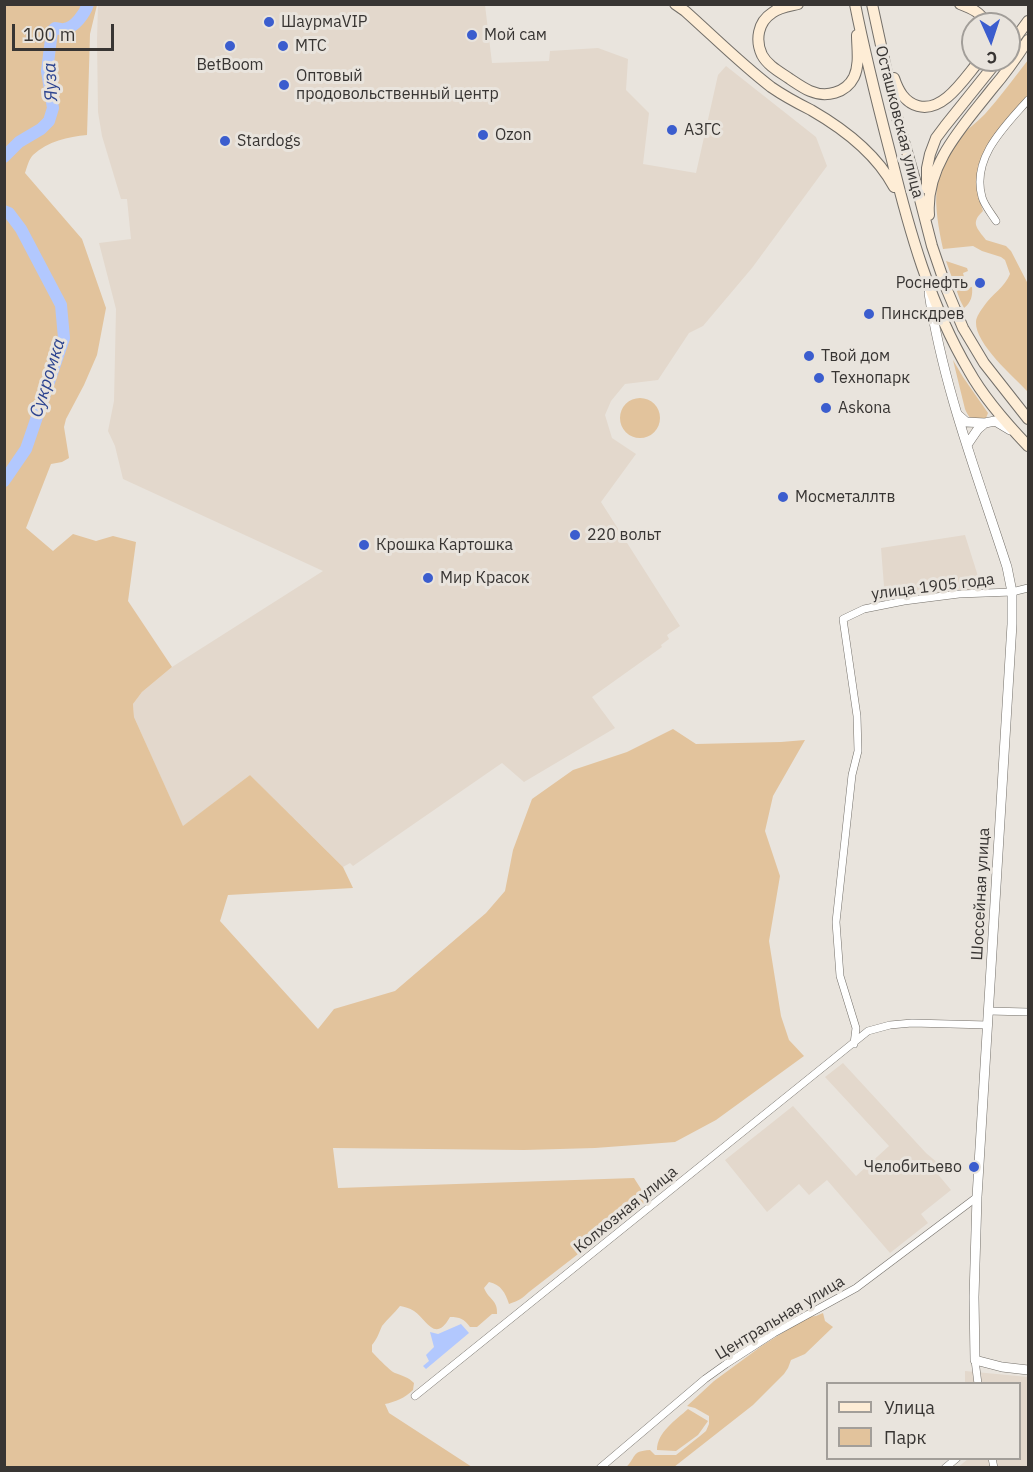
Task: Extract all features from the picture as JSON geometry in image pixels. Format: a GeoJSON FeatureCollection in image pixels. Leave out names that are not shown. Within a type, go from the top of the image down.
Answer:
{"type":"FeatureCollection","features":[{"type":"Feature","properties":{"kind":"main road"},"geometry":{"type":"LineString","coordinates":[[675,4],[772,87],[836,127],[867,151],[890,180],[906,214]]}},
{"type":"Feature","properties":{"kind":"main road"},"geometry":{"type":"LineString","coordinates":[[798,4],[781,8],[766,18],[759,31],[759,47],[771,66],[808,91],[825,94],[843,89],[855,75],[858,64],[856,8]]}},
{"type":"Feature","properties":{"kind":"main road"},"geometry":{"type":"LineString","coordinates":[[960,4],[978,12]]}},
{"type":"Feature","properties":{"kind":"main road","name":"Осташковская улица"},"geometry":{"type":"LineString","coordinates":[[856,8],[906,214],[928,284],[969,372],[993,406],[1029,446]]}},
{"type":"Feature","properties":{"kind":"main road"},"geometry":{"type":"LineString","coordinates":[[873,10],[897,88],[912,104],[929,107],[939,103],[950,96],[970,72]]}},
{"type":"Feature","properties":{"kind":"main road","name":"Осташковская улица"},"geometry":{"type":"LineString","coordinates":[[873,10],[896,110],[932,246]]}},
{"type":"Feature","properties":{"kind":"main road"},"geometry":{"type":"LineString","coordinates":[[929,207],[931,186],[937,167],[947,148],[1029,40]]}},
{"type":"Feature","properties":{"kind":"main road"},"geometry":{"type":"LineString","coordinates":[[988,72],[936,138],[930,153],[927,180],[932,246],[963,328],[984,363],[1029,419]]}},
{"type":"Feature","properties":{"kind":"street"},"geometry":{"type":"LineString","coordinates":[[996,221],[982,198],[981,167],[994,141],[1029,100]]}},
{"type":"Feature","properties":{"kind":"street","name":"Шоссейная улица"},"geometry":{"type":"LineString","coordinates":[[928,284],[937,339],[958,415],[1007,567],[1012,592],[1010,660],[978,1197],[974,1297],[975,1360],[978,1382]]}},
{"type":"Feature","properties":{"kind":"street"},"geometry":{"type":"LineString","coordinates":[[958,415],[966,422],[995,421],[1005,425],[1020,437]]}},
{"type":"Feature","properties":{"kind":"street"},"geometry":{"type":"LineString","coordinates":[[968,445],[974,434],[985,423]]}},
{"type":"Feature","properties":{"kind":"street","name":"улица 1905 года"},"geometry":{"type":"LineString","coordinates":[[856,1028],[840,976],[836,922],[852,776],[858,751],[857,716],[843,619],[864,609],[904,601],[959,594],[1012,592],[1029,588]]}},
{"type":"Feature","properties":{"kind":"street"},"geometry":{"type":"LineString","coordinates":[[989,1011],[1029,1012]]}},
{"type":"Feature","properties":{"kind":"street"},"geometry":{"type":"LineString","coordinates":[[854,1044],[856,1028],[868,1031],[890,1025],[912,1023],[988,1025]]}},
{"type":"Feature","properties":{"kind":"street","name":"Колхозная улица"},"geometry":{"type":"LineString","coordinates":[[415,1396],[868,1031]]}},
{"type":"Feature","properties":{"kind":"street","name":"Центральная улица"},"geometry":{"type":"LineString","coordinates":[[600,1467],[726,1364],[774,1333],[856,1288],[978,1197]]}},
{"type":"Feature","properties":{"kind":"street"},"geometry":{"type":"LineString","coordinates":[[975,1360],[1002,1367],[1029,1370]]}},
{"type":"Feature","properties":{"kind":"shaded area"},"geometry":{"type":"Polygon","coordinates":[[[350,4],[356,6],[485,5],[492,63],[549,61],[550,51],[598,48],[628,59],[626,90],[649,113],[643,164],[696,173],[718,75],[726,66],[816,137],[827,166],[752,268],[703,326],[689,333],[658,380],[625,384],[611,401],[605,415],[612,438],[636,454],[601,502],[680,626],[667,635],[669,639],[661,645],[662,647],[592,697],[615,728],[524,782],[502,763],[353,866],[350,863],[343,867],[250,775],[183,827],[134,717],[133,704],[142,692],[172,667],[323,571],[123,479],[115,446],[108,431],[114,401],[116,309],[99,243],[131,239],[127,199],[121,199],[102,136],[98,112],[97,40],[98,5],[350,4]]]}},
{"type":"Feature","properties":{"kind":"shaded area"},"geometry":{"type":"Polygon","coordinates":[[[965,535],[982,589],[885,599],[881,548],[965,535]]]}},
{"type":"Feature","properties":{"kind":"shaded area"},"geometry":{"type":"Polygon","coordinates":[[[843,1063],[926,1153],[939,1164],[936,1172],[951,1190],[921,1214],[928,1223],[890,1253],[827,1180],[809,1195],[799,1184],[767,1212],[725,1160],[793,1106],[856,1176],[889,1146],[825,1077],[843,1063]]]}},
{"type":"Feature","properties":{"kind":"shaded area"},"geometry":{"type":"Polygon","coordinates":[[[965,1371],[1028,1377],[1028,1467],[957,1468],[967,1460],[1021,1460],[1021,1382],[965,1382],[965,1371]]]}},
{"type":"Feature","properties":{"kind":"green space"},"geometry":{"type":"Polygon","coordinates":[[[5,4],[97,5],[90,34],[87,135],[45,146],[32,157],[25,173],[82,239],[106,308],[97,355],[64,427],[69,458],[51,464],[26,528],[53,551],[73,534],[96,541],[113,536],[136,542],[128,601],[172,667],[142,692],[133,704],[134,717],[183,826],[250,775],[343,867],[353,888],[228,895],[220,921],[318,1029],[334,1009],[395,991],[486,913],[505,891],[513,850],[532,799],[573,770],[627,752],[673,729],[696,744],[805,740],[773,796],[765,831],[780,876],[769,941],[781,1016],[789,1040],[804,1056],[716,1120],[675,1142],[524,1150],[333,1148],[338,1188],[634,1178],[648,1200],[518,1300],[509,1304],[502,1290],[489,1282],[484,1288],[495,1303],[497,1314],[492,1314],[477,1327],[470,1327],[457,1317],[450,1317],[440,1329],[435,1329],[414,1311],[400,1306],[382,1326],[372,1345],[372,1352],[393,1372],[414,1383],[413,1390],[407,1395],[385,1404],[389,1413],[472,1467],[5,1467],[5,4]]]}},
{"type":"Feature","properties":{"kind":"green space"},"geometry":{"type":"Polygon","coordinates":[[[1028,60],[1028,97],[998,130],[985,149],[977,180],[983,211],[976,225],[986,240],[1006,246],[1011,251],[1028,284],[1028,392],[996,360],[977,331],[976,322],[979,314],[1010,274],[1005,260],[973,246],[943,249],[936,204],[939,176],[943,162],[951,149],[961,136],[985,114],[1028,60]]]}},
{"type":"Feature","properties":{"kind":"green space"},"geometry":{"type":"Polygon","coordinates":[[[946,261],[967,268],[968,271],[963,273],[967,288],[972,287],[972,293],[970,301],[964,308],[960,300],[946,261]]]}},
{"type":"Feature","properties":{"kind":"green space"},"geometry":{"type":"Polygon","coordinates":[[[953,360],[988,413],[986,418],[973,420],[967,413],[953,360]]]}},
{"type":"Feature","properties":{"kind":"green space"},"geometry":{"type":"Polygon","coordinates":[[[640,398],[648,399],[654,404],[659,410],[659,426],[654,432],[648,437],[640,438],[632,437],[626,432],[621,426],[620,418],[621,410],[626,404],[632,399],[640,398]]]}},
{"type":"Feature","properties":{"kind":"green space"},"geometry":{"type":"Polygon","coordinates":[[[823,1313],[825,1321],[833,1327],[805,1354],[791,1360],[784,1374],[753,1405],[674,1467],[625,1468],[639,1452],[650,1450],[655,1455],[676,1455],[706,1431],[709,1424],[709,1416],[687,1406],[714,1381],[763,1345],[808,1317],[823,1313]]]}},
{"type":"Feature","properties":{"kind":"green space"},"geometry":{"type":"Polygon","coordinates":[[[688,1409],[708,1421],[698,1435],[676,1451],[657,1450],[664,1432],[688,1409]]]}},
{"type":"Feature","properties":{"kind":"water"},"geometry":{"type":"Polygon","coordinates":[[[461,1324],[469,1333],[426,1369],[423,1366],[429,1361],[426,1355],[434,1347],[430,1332],[438,1334],[461,1324]]]}},
{"type":"Feature","properties":{"kind":"waterway","name":"Яуза"},"geometry":{"type":"LineString","coordinates":[[4,157],[19,142],[41,129],[49,121],[53,108],[47,71],[52,31],[55,28],[63,29],[72,26],[82,16],[88,4]]}},
{"type":"Feature","properties":{"kind":"waterway","name":"Сукромка"},"geometry":{"type":"LineString","coordinates":[[4,211],[9,213],[21,229],[61,305],[64,338],[26,449],[4,481]]}},
{"type":"Feature","properties":{"kind":"place","name":"ШаурмаVIP"},"geometry":{"type":"Point","coordinates":[269,22]}},
{"type":"Feature","properties":{"kind":"place","name":"Мой сам"},"geometry":{"type":"Point","coordinates":[472,35]}},
{"type":"Feature","properties":{"kind":"place","name":"BetBoom"},"geometry":{"type":"Point","coordinates":[230,46]}},
{"type":"Feature","properties":{"kind":"place","name":"МТС"},"geometry":{"type":"Point","coordinates":[283,46]}},
{"type":"Feature","properties":{"kind":"place","name":"Оптовый продовольственный центр"},"geometry":{"type":"Point","coordinates":[284,85]}},
{"type":"Feature","properties":{"kind":"place","name":"АЗГС"},"geometry":{"type":"Point","coordinates":[672,130]}},
{"type":"Feature","properties":{"kind":"place","name":"Ozon"},"geometry":{"type":"Point","coordinates":[483,135]}},
{"type":"Feature","properties":{"kind":"place","name":"Stardogs"},"geometry":{"type":"Point","coordinates":[225,141]}},
{"type":"Feature","properties":{"kind":"place","name":"Роснефть"},"geometry":{"type":"Point","coordinates":[980,283]}},
{"type":"Feature","properties":{"kind":"place","name":"Пинскдрев"},"geometry":{"type":"Point","coordinates":[869,314]}},
{"type":"Feature","properties":{"kind":"place","name":"Твой дом"},"geometry":{"type":"Point","coordinates":[809,356]}},
{"type":"Feature","properties":{"kind":"place","name":"Технопарк"},"geometry":{"type":"Point","coordinates":[819,378]}},
{"type":"Feature","properties":{"kind":"place","name":"Askona"},"geometry":{"type":"Point","coordinates":[826,408]}},
{"type":"Feature","properties":{"kind":"place","name":"Мосметаллтв"},"geometry":{"type":"Point","coordinates":[783,497]}},
{"type":"Feature","properties":{"kind":"place","name":"220 вольт"},"geometry":{"type":"Point","coordinates":[575,535]}},
{"type":"Feature","properties":{"kind":"place","name":"Крошка Картошка"},"geometry":{"type":"Point","coordinates":[364,545]}},
{"type":"Feature","properties":{"kind":"place","name":"Мир Красок"},"geometry":{"type":"Point","coordinates":[428,578]}},
{"type":"Feature","properties":{"kind":"place","name":"Челобитьево"},"geometry":{"type":"Point","coordinates":[974,1167]}}]}
